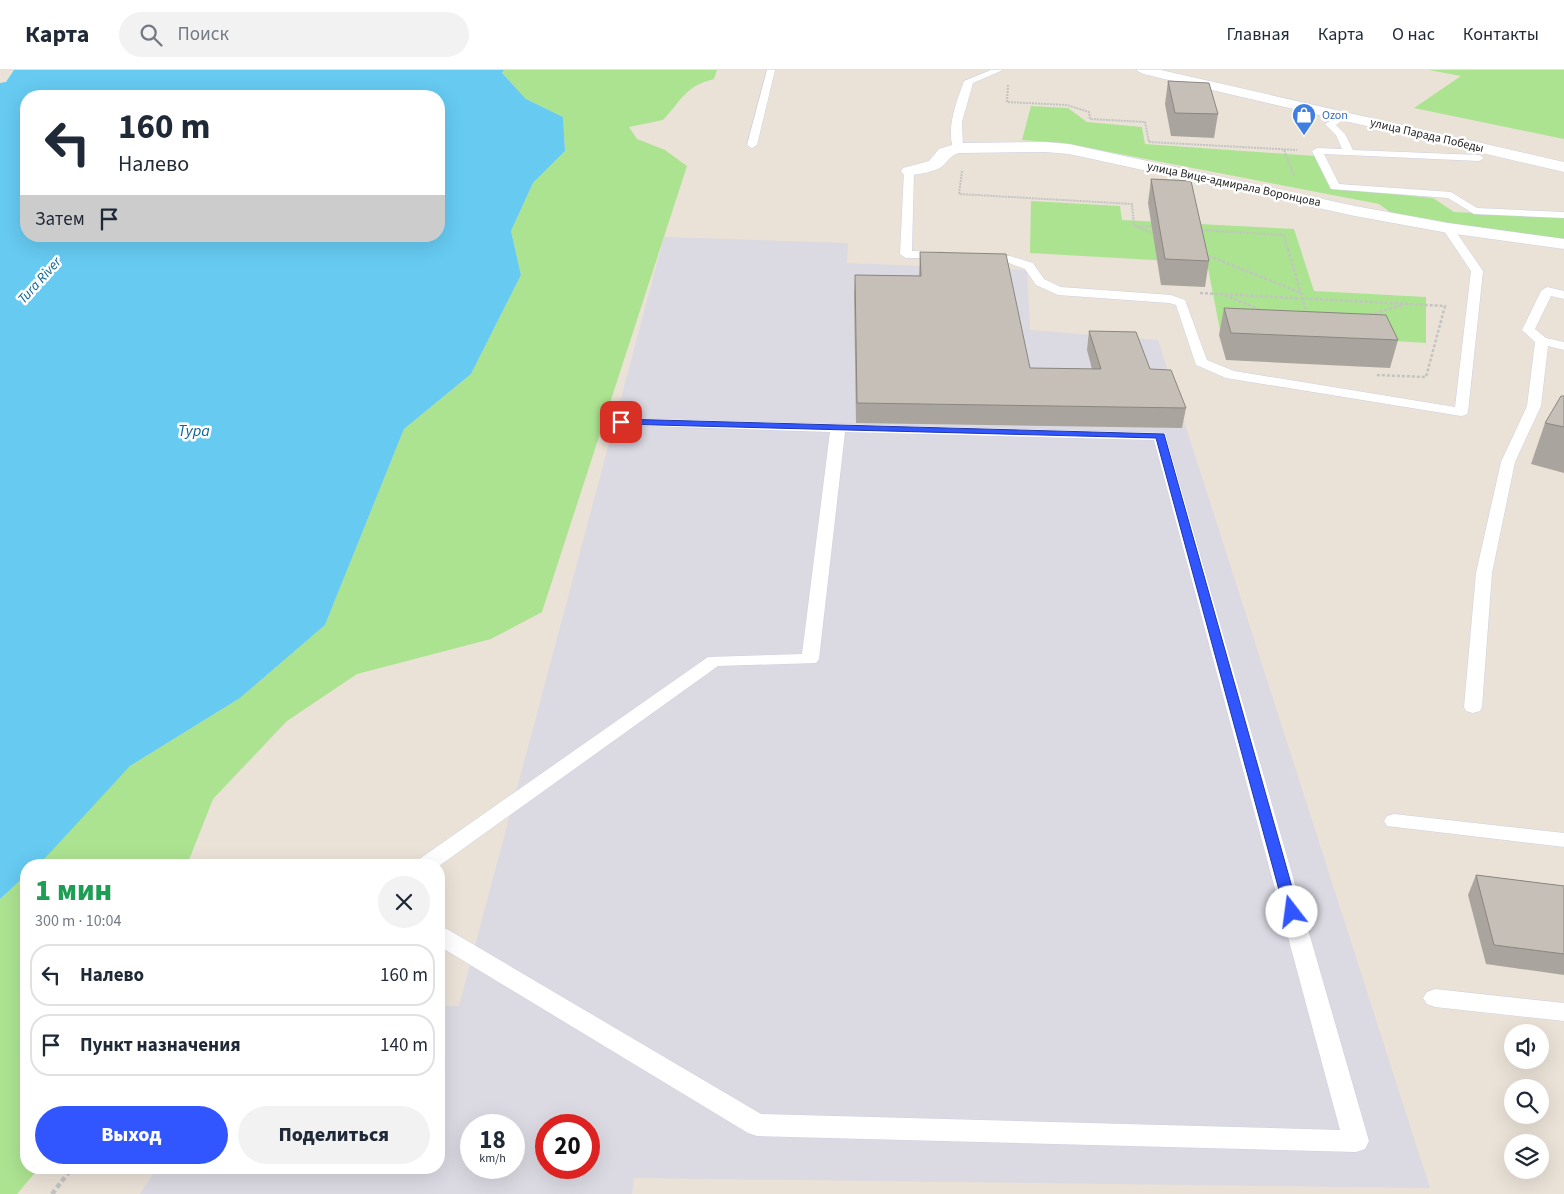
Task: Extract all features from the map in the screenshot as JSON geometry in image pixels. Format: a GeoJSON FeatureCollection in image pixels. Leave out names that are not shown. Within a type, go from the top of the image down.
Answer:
{"type":"FeatureCollection","features":[{"type":"Feature","properties":{"kind":"street","name":"улица Парада Победы"},"geometry":{"type":"LineString","coordinates":[[1143,70],[1564,167]]}},
{"type":"Feature","properties":{"kind":"street","name":"улица Вице-адмирала Воронцова"},"geometry":{"type":"LineString","coordinates":[[958,148],[1045,147],[1069,149],[1355,211],[1448,228],[1564,244]]}},
{"type":"Feature","properties":{"kind":"street"},"geometry":{"type":"LineString","coordinates":[[909,172],[935,164],[945,152],[958,148]]}},
{"type":"Feature","properties":{"kind":"lane"},"geometry":{"type":"LineString","coordinates":[[752,145],[771,70]]}},
{"type":"Feature","properties":{"kind":"lane"},"geometry":{"type":"LineString","coordinates":[[958,148],[955,133],[961,102],[969,81],[999,70]]}},
{"type":"Feature","properties":{"kind":"lane"},"geometry":{"type":"LineString","coordinates":[[1344,116],[1330,124],[1340,134],[1349,152]]}},
{"type":"Feature","properties":{"kind":"lane"},"geometry":{"type":"LineString","coordinates":[[1479,158],[1317,151],[1336,187],[1451,194],[1474,211],[1564,214]]}},
{"type":"Feature","properties":{"kind":"lane"},"geometry":{"type":"LineString","coordinates":[[909,172],[906,254],[953,256]]}},
{"type":"Feature","properties":{"kind":"lane"},"geometry":{"type":"LineString","coordinates":[[972,258],[1010,260],[1029,266],[1040,282],[1058,290],[1171,299],[1181,303],[1201,362],[1231,375],[1461,412],[1477,270],[1448,228]]}},
{"type":"Feature","properties":{"kind":"lane"},"geometry":{"type":"LineString","coordinates":[[1564,295],[1546,291],[1528,330],[1542,341],[1564,346]]}},
{"type":"Feature","properties":{"kind":"lane"},"geometry":{"type":"LineString","coordinates":[[1472,707],[1484,573],[1508,462],[1534,406],[1542,341]]}},
{"type":"Feature","properties":{"kind":"lane"},"geometry":{"type":"LineString","coordinates":[[445,939],[757,1125],[1356,1141],[1160,436],[621,422]]}},
{"type":"Feature","properties":{"kind":"lane"},"geometry":{"type":"LineString","coordinates":[[434,859],[714,661],[810,659],[838,428]]}},
{"type":"Feature","properties":{"kind":"lane"},"geometry":{"type":"LineString","coordinates":[[1394,821],[1564,840]]}},
{"type":"Feature","properties":{"kind":"lane"},"geometry":{"type":"LineString","coordinates":[[1435,998],[1564,1012]]}},
{"type":"Feature","properties":{"kind":"path"},"geometry":{"type":"LineString","coordinates":[[1009,79],[1007,102],[1067,105],[1089,112],[1090,119],[1144,122],[1149,142],[1317,151]]}},
{"type":"Feature","properties":{"kind":"path"},"geometry":{"type":"LineString","coordinates":[[963,167],[959,194],[1132,204],[1134,226]]}},
{"type":"Feature","properties":{"kind":"path"},"geometry":{"type":"LineString","coordinates":[[1134,226],[1162,228]]}},
{"type":"Feature","properties":{"kind":"path"},"geometry":{"type":"LineString","coordinates":[[1134,226],[1162,237]]}},
{"type":"Feature","properties":{"kind":"path"},"geometry":{"type":"LineString","coordinates":[[1191,229],[1284,235],[1307,315]]}},
{"type":"Feature","properties":{"kind":"path"},"geometry":{"type":"LineString","coordinates":[[1199,252],[1301,293]]}},
{"type":"Feature","properties":{"kind":"path"},"geometry":{"type":"LineString","coordinates":[[1192,292],[1445,306],[1426,377],[1369,375]]}},
{"type":"Feature","properties":{"kind":"path"},"geometry":{"type":"LineString","coordinates":[[1201,293],[1204,301]]}},
{"type":"Feature","properties":{"kind":"path"},"geometry":{"type":"LineString","coordinates":[[1223,294],[1267,313]]}},
{"type":"Feature","properties":{"kind":"path"},"geometry":{"type":"LineString","coordinates":[[1359,318],[1406,304]]}},
{"type":"Feature","properties":{"kind":"path"},"geometry":{"type":"LineString","coordinates":[[52,1194],[67,1174]]}},
{"type":"Feature","properties":{"kind":"shaded area"},"geometry":{"type":"Polygon","coordinates":[[[664,237],[848,243],[847,263],[1027,270],[1030,330],[1158,340],[1430,1188],[634,1178],[632,1194],[140,1194],[153,1174],[445,1174],[445,1006],[459,1006],[664,237]]]}},
{"type":"Feature","properties":{"kind":"green space"},"geometry":{"type":"Polygon","coordinates":[[[504,70],[717,70],[714,79],[690,90],[663,120],[629,127],[637,139],[665,150],[687,166],[542,612],[491,639],[357,674],[287,721],[213,799],[189,859],[43,859],[130,766],[240,698],[325,625],[404,429],[471,374],[521,275],[511,231],[533,183],[565,151],[563,117],[526,99],[502,73],[504,70]]]}},
{"type":"Feature","properties":{"kind":"green space"},"geometry":{"type":"Polygon","coordinates":[[[1429,70],[1564,70],[1564,139],[1414,108],[1461,76],[1429,70]]]}},
{"type":"Feature","properties":{"kind":"green space"},"geometry":{"type":"Polygon","coordinates":[[[1031,106],[1068,108],[1087,122],[1142,127],[1145,144],[1315,156],[1331,188],[1433,198],[1454,212],[1564,217],[1564,240],[1394,215],[1379,204],[1063,143],[1022,140],[1031,106]]]}},
{"type":"Feature","properties":{"kind":"green space"},"geometry":{"type":"Polygon","coordinates":[[[1031,201],[1120,206],[1122,220],[1294,229],[1314,291],[1426,297],[1426,343],[1220,330],[1207,263],[1030,253],[1031,201]]]}},
{"type":"Feature","properties":{"kind":"green space"},"geometry":{"type":"Polygon","coordinates":[[[20,881],[20,1174],[34,1174],[17,1194],[0,1194],[0,899],[20,881]]]}},
{"type":"Feature","properties":{"kind":"water","name":"Тура"},"geometry":{"type":"Polygon","coordinates":[[[14,70],[504,70],[502,73],[526,99],[563,117],[565,151],[533,183],[511,231],[521,275],[471,374],[404,429],[325,625],[240,698],[130,766],[44,859],[20,859],[20,881],[0,899],[0,83],[6,82],[14,70]]]}},
{"type":"Feature","properties":{"kind":"building"},"geometry":{"type":"Polygon","coordinates":[[[1168,81],[1209,83],[1218,114],[1175,113],[1168,81]]]}},
{"type":"Feature","properties":{"kind":"building"},"geometry":{"type":"Polygon","coordinates":[[[1151,179],[1191,181],[1209,261],[1165,259],[1151,179]]]}},
{"type":"Feature","properties":{"kind":"building"},"geometry":{"type":"Polygon","coordinates":[[[920,252],[1006,254],[1030,368],[1101,369],[1089,331],[1136,332],[1150,369],[1171,370],[1186,408],[857,403],[855,275],[921,276],[920,252]]]}},
{"type":"Feature","properties":{"kind":"building"},"geometry":{"type":"Polygon","coordinates":[[[1224,308],[1386,315],[1398,340],[1231,333],[1224,308]]]}},
{"type":"Feature","properties":{"kind":"building"},"geometry":{"type":"Polygon","coordinates":[[[1561,396],[1564,396],[1564,427],[1545,423],[1561,396]]]}},
{"type":"Feature","properties":{"kind":"building"},"geometry":{"type":"Polygon","coordinates":[[[1476,875],[1564,886],[1564,954],[1494,945],[1476,875]]]}},
{"type":"Feature","properties":{"kind":"place","name":"Ozon"},"geometry":{"type":"Point","coordinates":[1304,136]}},
{"type":"Feature","properties":{"kind":"route"},"geometry":{"type":"LineString","coordinates":[[621,422],[1160,436],[1292,912]]}},
{"type":"Feature","properties":{"kind":"water label","name":"Tura River"},"geometry":{"type":"Point","coordinates":[39,280]}}]}
